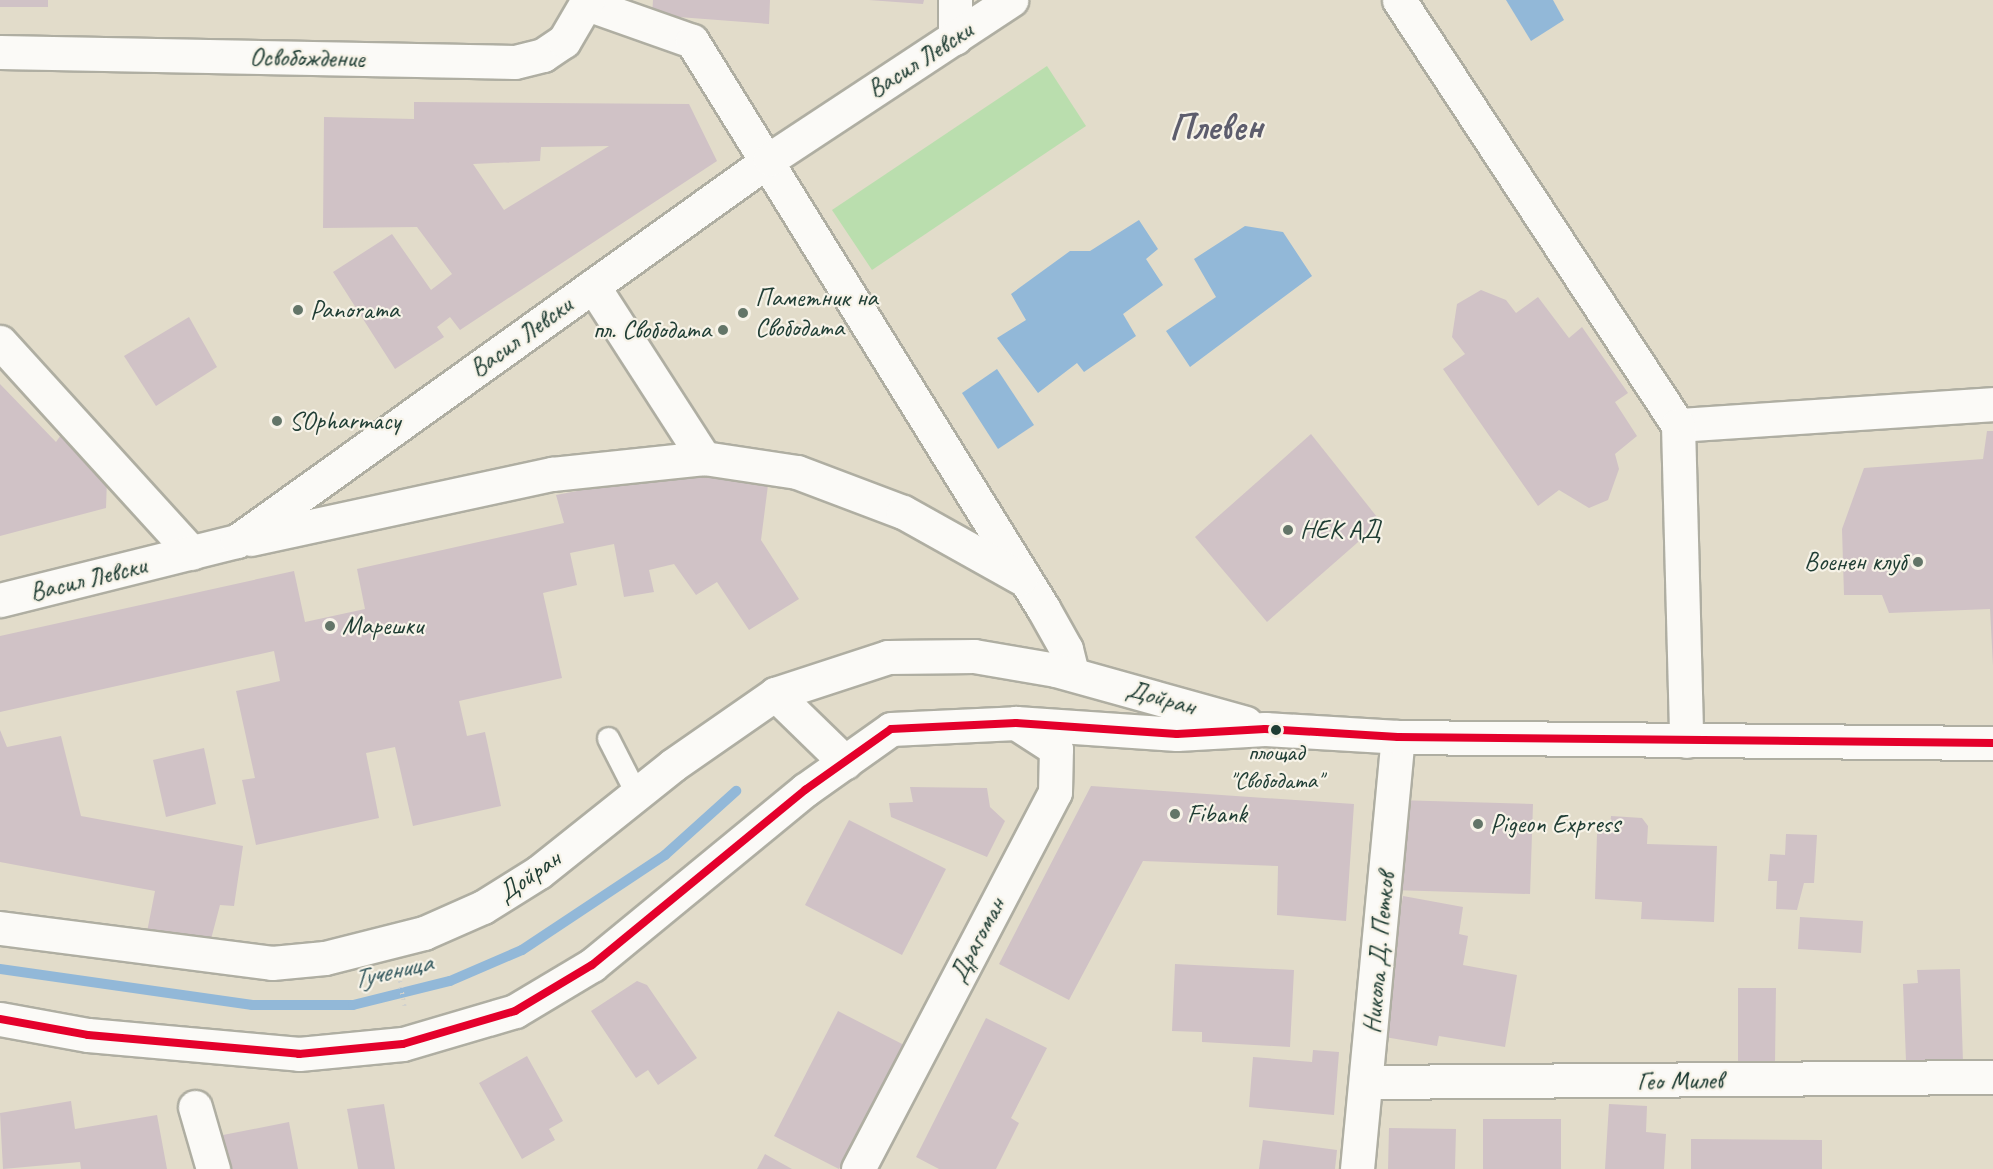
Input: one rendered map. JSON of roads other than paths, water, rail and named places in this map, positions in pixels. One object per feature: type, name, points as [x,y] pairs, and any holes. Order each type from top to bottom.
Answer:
[{"type":"street","points":[[955,0],[955,38]]},
{"type":"street","name":"Васил Левски","points":[[0,600],[237,541],[770,159],[1011,0]]},
{"type":"street","points":[[1400,0],[1678,425],[1686,741]]},
{"type":"street","points":[[588,2],[692,41],[770,159],[1066,649],[1064,671]]},
{"type":"street","name":"Освобождение","points":[[0,52],[515,62],[543,55],[564,41],[588,2]]},
{"type":"street","points":[[593,286],[704,458]]},
{"type":"street","points":[[0,342],[130,480],[192,553]]},
{"type":"street","points":[[1678,425],[1993,404]]},
{"type":"street","points":[[237,541],[552,474],[704,458],[797,472],[903,512],[1022,579]]},
{"type":"street","name":"Дойран","points":[[0,928],[272,963],[325,958],[424,933],[483,907],[539,872],[636,793],[775,694],[888,657],[974,656],[1064,671],[1265,729]]},
{"type":"street","points":[[775,694],[845,762]]},
{"type":"street","name":"Дойран","points":[[0,1019],[88,1035],[298,1054],[380,1048],[515,1011],[592,965],[845,762],[891,729],[1016,723],[1177,734],[1265,729],[1398,736],[1993,743]]},
{"type":"street","name":"Драгоман","points":[[858,1169],[1055,792],[1056,749],[1016,723]]},
{"type":"street","name":"Никола Д. Петков","points":[[1357,1169],[1368,1082],[1398,736]]},
{"type":"street","name":"Гео Милев","points":[[1368,1082],[1993,1077]]},
{"type":"street","points":[[195,1107],[213,1169]]},
{"type":"lane","points":[[608,738],[636,793]]},
{"type":"water","points":[[1506,0],[1553,0],[1564,20],[1531,41]]},
{"type":"water","points":[[1139,220],[1158,249],[1146,259],[1163,285],[1123,314],[1136,336],[1084,372],[1077,363],[1038,393],[997,338],[1026,320],[1011,294],[1070,251],[1090,251]]},
{"type":"water","points":[[1245,226],[1283,232],[1312,276],[1190,367],[1166,331],[1216,297],[1194,259]]},
{"type":"water","points":[[997,369],[1034,425],[998,449],[962,393]]},
{"type":"waterway","name":"Тученица","points":[[0,969],[252,1005],[353,1005],[450,981],[522,950],[665,855],[736,791]]},
{"type":"place","name":"Panorama","points":[[298,310]]},
{"type":"place","name":"Паметник на Свободата","points":[[743,313]]},
{"type":"place","name":"пл. Свободата","points":[[723,330]]},
{"type":"place","name":"SOpharmacy","points":[[277,421]]},
{"type":"place","name":"НЕК АД","points":[[1288,530]]},
{"type":"place","name":"Военен клуб","points":[[1918,562]]},
{"type":"place","name":"Марешки","points":[[330,626]]},
{"type":"place","name":"площад \"Свободата\"","points":[[1276,730]]},
{"type":"place","name":"Fibank","points":[[1175,814]]},
{"type":"place","name":"Pigeon Express","points":[[1478,824]]},
{"type":"district","name":"Плевен","points":[[1216,127]]}]
